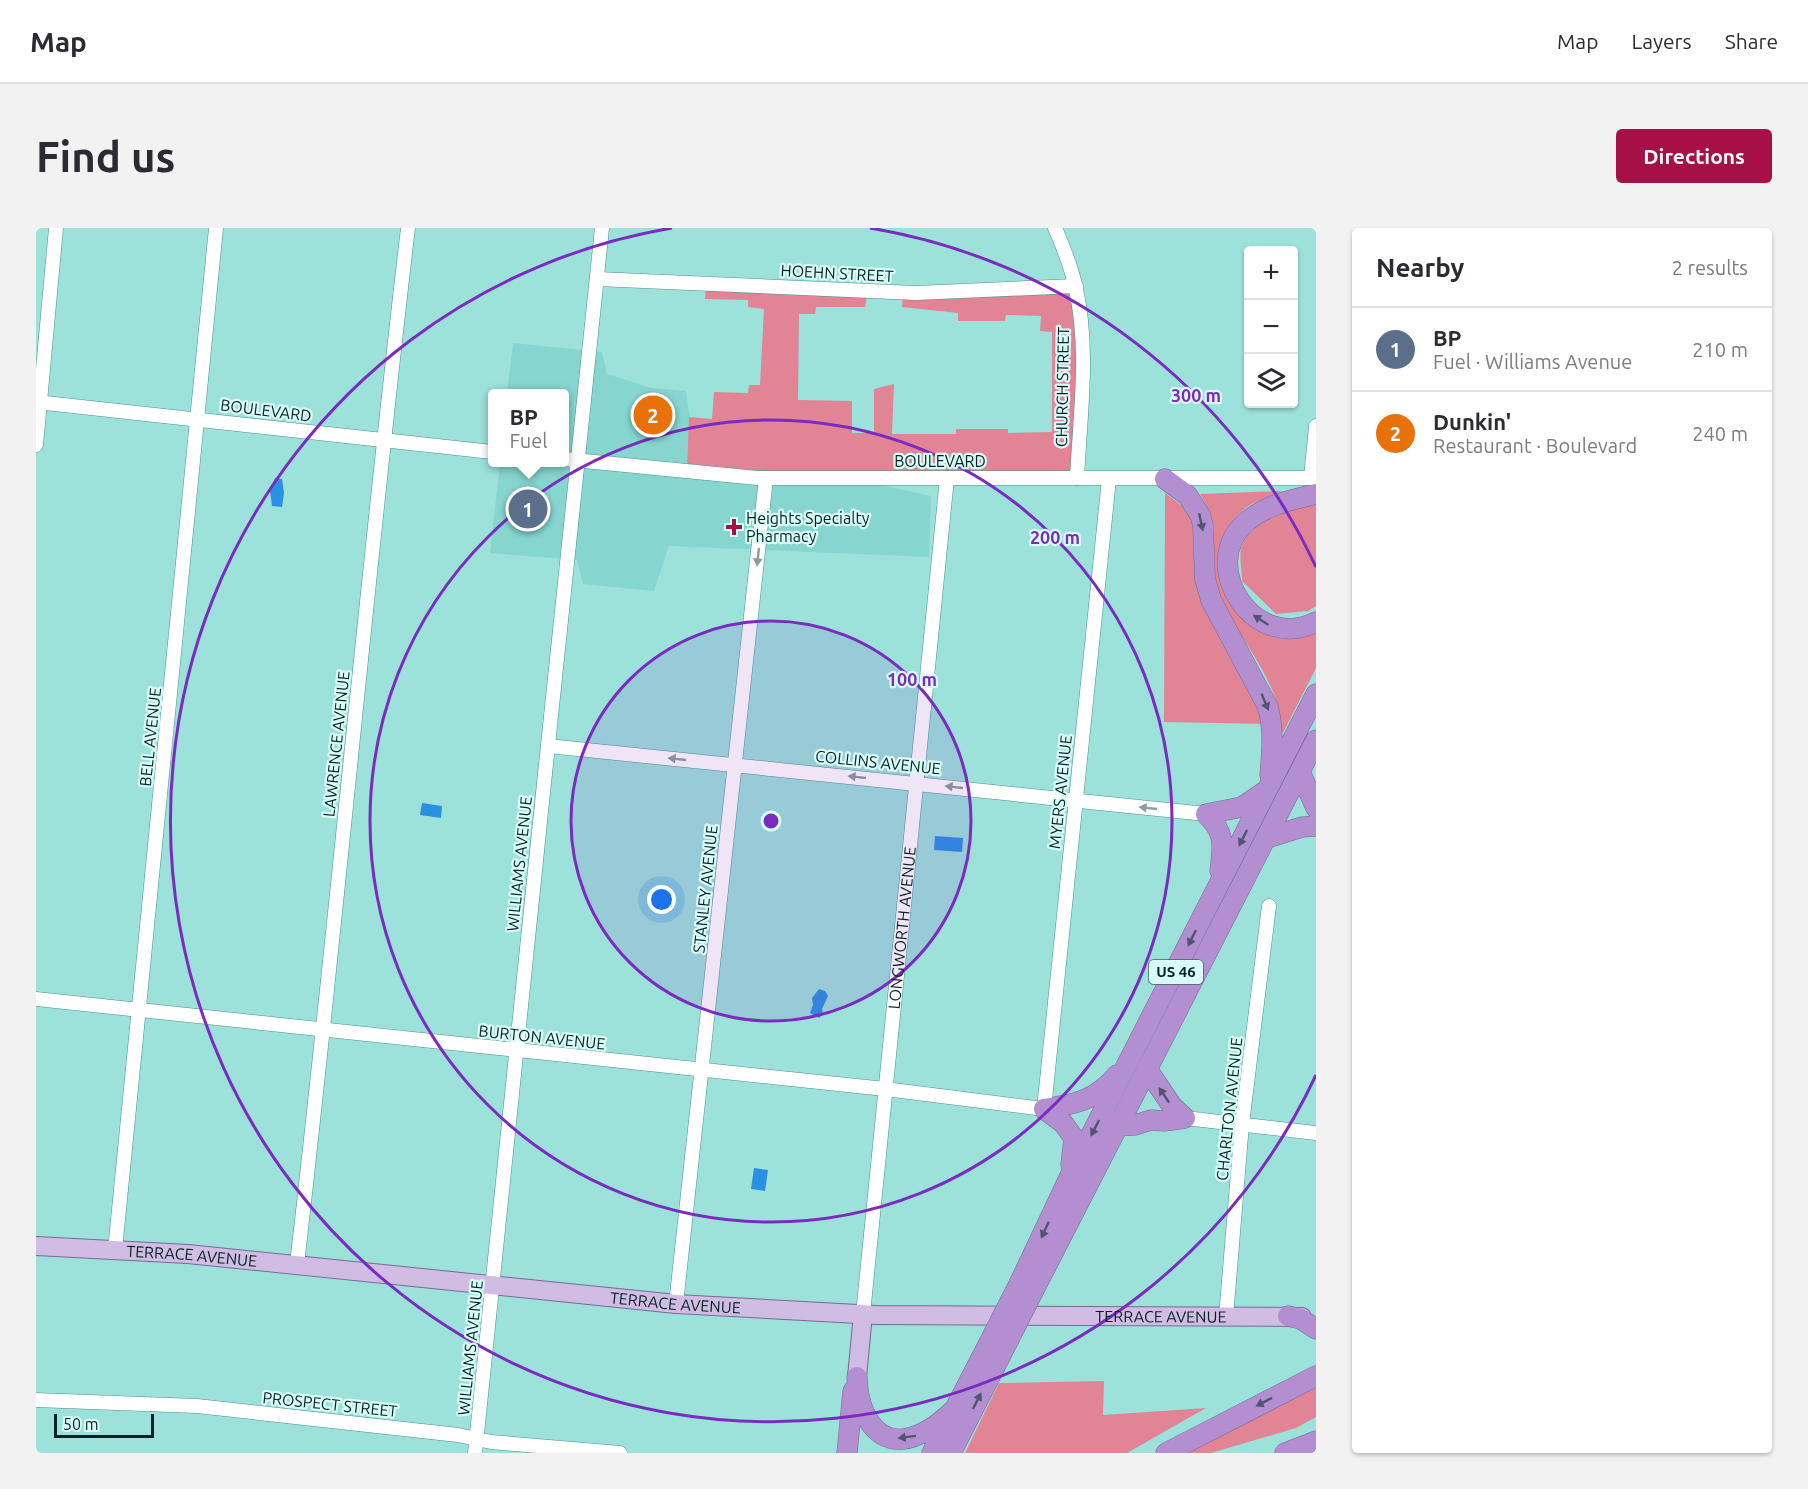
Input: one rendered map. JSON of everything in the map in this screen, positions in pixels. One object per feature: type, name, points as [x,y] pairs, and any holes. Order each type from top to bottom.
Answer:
[{"type":"highway","points":[[1165,479],[1196,505],[1203,525],[1205,579],[1212,600],[1268,707],[1272,724],[1273,742],[1268,788],[1242,807],[1206,814]]},
{"type":"highway","points":[[1314,483],[1254,516],[1243,525],[1230,548],[1228,561],[1232,587],[1239,600],[1251,614],[1262,622],[1273,628],[1287,630],[1316,622]]},
{"type":"highway","name":"US 46","points":[[951,1453],[1000,1339],[1028,1283],[1118,1126],[1139,1063],[1218,885],[1316,694]]},
{"type":"highway","name":"US 46","points":[[1028,1283],[1070,1178],[1139,1063],[1267,838],[1316,740]]},
{"type":"highway","points":[[1300,772],[1316,808]]},
{"type":"highway","points":[[1206,814],[1218,827],[1222,836],[1223,847],[1218,885]]},
{"type":"highway","points":[[1267,838],[1302,827],[1316,826]]},
{"type":"highway","points":[[1044,1109],[1076,1104],[1106,1088],[1139,1063],[1172,1106],[1185,1118]]},
{"type":"highway","points":[[1044,1109],[1063,1123],[1074,1138],[1070,1178]]},
{"type":"highway","points":[[1118,1126],[1135,1125],[1151,1120],[1185,1118]]},
{"type":"highway","points":[[1288,1316],[1301,1319],[1316,1329]]},
{"type":"highway","name":"US 46","points":[[933,1453],[956,1408],[1000,1339]]},
{"type":"highway","points":[[1166,1453],[1308,1380],[1316,1371]]},
{"type":"highway","points":[[857,1377],[858,1395],[863,1413],[879,1432],[893,1438],[902,1439],[919,1435],[956,1408]]},
{"type":"highway","points":[[847,1453],[850,1412],[857,1377]]},
{"type":"highway","points":[[1285,1453],[1316,1441]]},
{"type":"main road","name":"TERRACE AVENUE","points":[[36,1246],[188,1254],[676,1304],[863,1314],[1316,1317]]},
{"type":"main road","name":"LONGWORTH AVENUE","points":[[857,1377],[863,1314]]},
{"type":"street","points":[[36,445],[38,402],[56,228]]},
{"type":"street","name":"BELL AVENUE","points":[[115,1250],[216,228]]},
{"type":"street","name":"LAWRENCE AVENUE","points":[[297,1264],[324,1028],[383,440],[408,228]]},
{"type":"street","name":"WILLIAMS AVENUE","points":[[476,1453],[548,746],[571,459],[597,279],[602,228]]},
{"type":"street","name":"CHURCH STREET","points":[[1055,228],[1076,286],[1083,343],[1077,478]]},
{"type":"street","name":"HOEHN STREET","points":[[597,279],[924,293],[1076,286]]},
{"type":"street","name":"BOULEVARD","points":[[38,402],[488,452]]},
{"type":"street","points":[[1314,483],[1316,426]]},
{"type":"street","name":"BOULEVARD","points":[[571,459],[766,478],[1077,478],[1314,483]]},
{"type":"street","name":"STANLEY AVENUE","points":[[676,1304],[766,478]]},
{"type":"street","name":"LONGWORTH AVENUE","points":[[863,1314],[947,478]]},
{"type":"street","name":"MYERS AVENUE","points":[[1044,1109],[1109,479]]},
{"type":"street","name":"COLLINS AVENUE","points":[[548,746],[1206,814]]},
{"type":"street","name":"CHARLTON AVENUE","points":[[1226,1317],[1242,1125],[1269,906]]},
{"type":"street","name":"BURTON AVENUE","points":[[36,999],[885,1089],[1044,1109]]},
{"type":"street","points":[[1185,1118],[1316,1133]]},
{"type":"street","name":"PROSPECT STREET","points":[[36,1400],[197,1406],[477,1438],[491,1442],[620,1453]]},
{"type":"shaded area","points":[[706,284],[868,291],[865,307],[816,307],[815,314],[799,314],[798,400],[852,401],[852,433],[874,433],[874,389],[894,384],[892,434],[956,434],[956,429],[1008,429],[1008,433],[1052,432],[1052,332],[1040,331],[1041,316],[1006,315],[1005,321],[958,321],[958,313],[902,307],[903,293],[1076,286],[1083,343],[1077,478],[687,471],[689,417],[712,419],[714,392],[748,393],[749,385],[760,385],[764,309],[748,307],[748,300],[705,299]]},
{"type":"shaded area","points":[[513,343],[602,352],[607,374],[652,388],[686,391],[693,443],[931,496],[929,557],[669,546],[654,591],[583,584],[577,560],[490,553],[500,467],[569,467],[569,389],[507,389]]},
{"type":"shaded area","points":[[1282,491],[1247,507],[1235,518],[1222,543],[1220,570],[1223,584],[1237,611],[1316,629],[1316,668],[1283,733],[1279,712],[1265,674],[1232,620],[1214,583],[1212,576],[1213,524],[1200,494]]},
{"type":"shaded area","points":[[1165,493],[1185,508],[1195,524],[1198,564],[1268,724],[1164,722]]},
{"type":"shaded area","points":[[1316,501],[1316,606],[1308,611],[1276,614],[1242,581],[1241,548],[1246,538],[1262,523],[1284,512]]},
{"type":"shaded area","points":[[1104,1381],[1103,1415],[1206,1408],[1127,1453],[965,1453],[999,1383]]},
{"type":"shaded area","points":[[1316,1387],[1316,1417],[1296,1428],[1211,1453],[1185,1453]]},
{"type":"water","points":[[275,478],[282,479],[284,493],[282,507],[272,506],[270,491]]},
{"type":"water","points":[[422,803],[442,806],[441,818],[420,815]]},
{"type":"water","points":[[935,836],[963,838],[962,852],[934,850]]},
{"type":"water","points":[[819,989],[825,991],[828,996],[822,1009],[823,1014],[819,1018],[810,1013],[813,1005],[812,998]]},
{"type":"water","points":[[754,1168],[768,1170],[765,1191],[751,1189]]},
{"type":"place","name":"Dunkin'","points":[[653,415]]},
{"type":"place","name":"BP","points":[[528,509]]},
{"type":"place","name":"Heights Specialty Pharmacy","points":[[734,527]]}]
